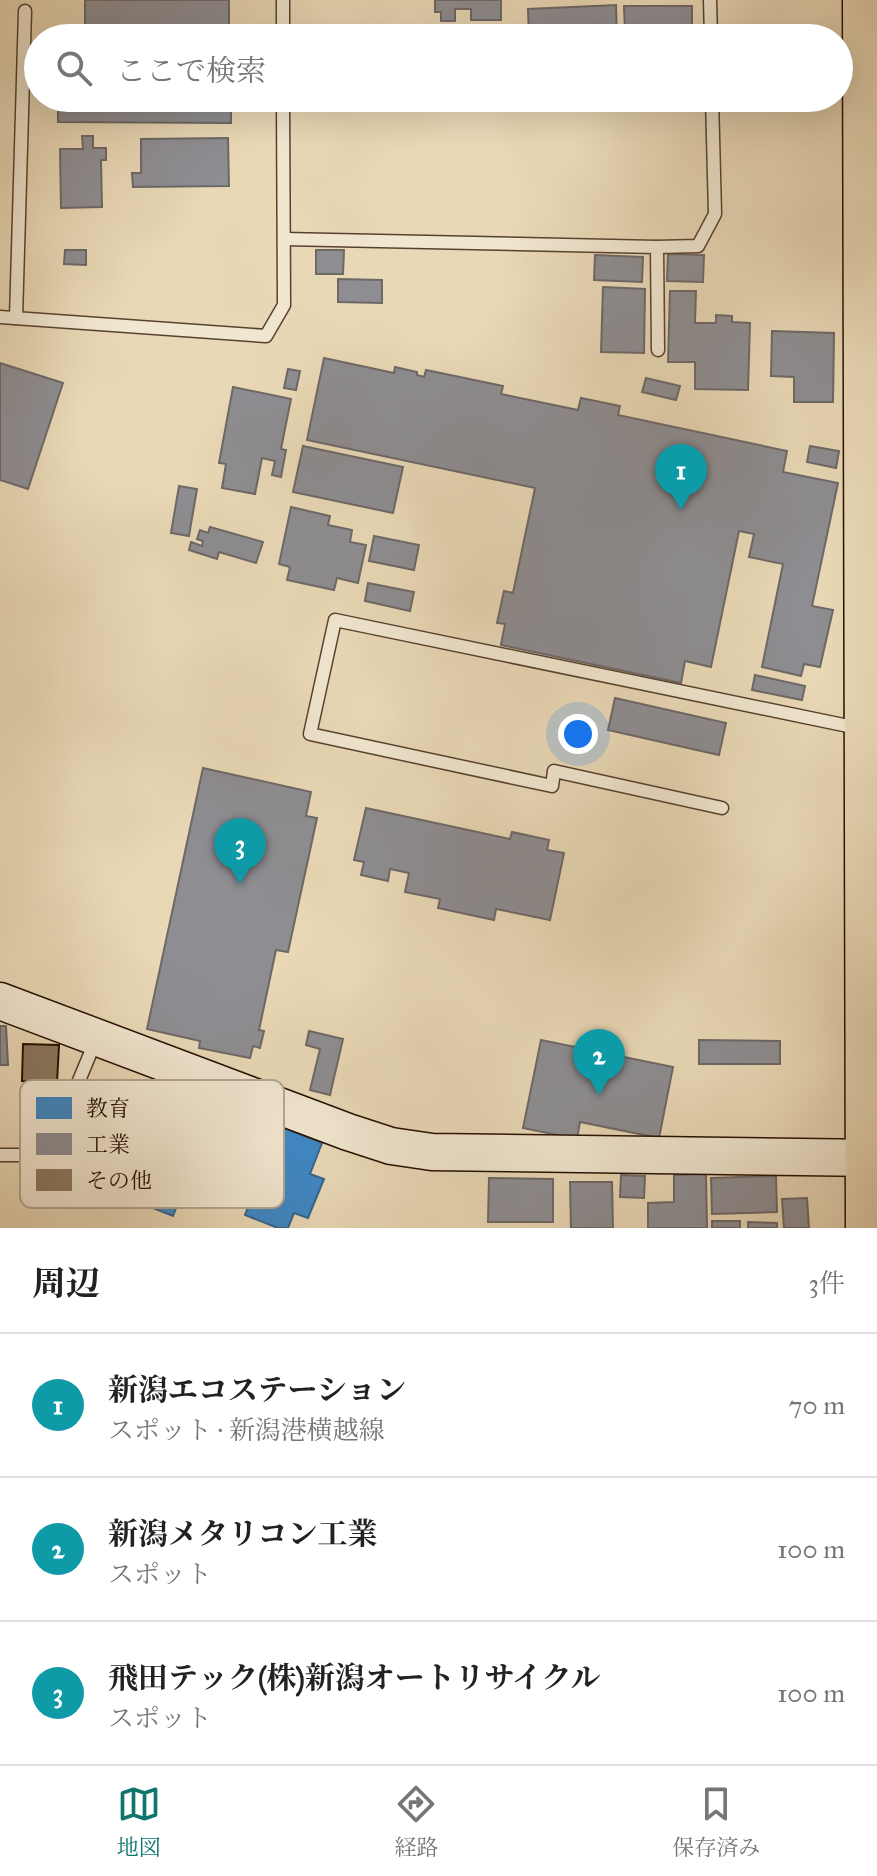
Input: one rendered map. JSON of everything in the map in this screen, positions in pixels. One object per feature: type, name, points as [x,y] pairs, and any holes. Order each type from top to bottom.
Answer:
[{"type":"main road","points":[[863,0],[865,730],[872,1157],[866,1228]]},
{"type":"street","points":[[0,1001],[209,1080]]},
{"type":"street","points":[[284,1108],[391,1146],[432,1152],[872,1157]]},
{"type":"lane","points":[[283,0],[283,24]]},
{"type":"lane","points":[[710,0],[711,24]]},
{"type":"lane","points":[[25,11],[25,24]]},
{"type":"lane","points":[[16,318],[24,45]]},
{"type":"lane","points":[[0,317],[266,336],[284,305],[283,112]]},
{"type":"lane","points":[[284,239],[698,246],[715,214],[712,112]]},
{"type":"lane","points":[[657,247],[658,350]]},
{"type":"lane","points":[[722,808],[554,771],[552,786],[310,734],[335,620],[865,730]]},
{"type":"lane","points":[[79,1080],[97,1038]]},
{"type":"building: 教育","points":[[284,1128],[322,1143],[310,1174],[324,1179],[308,1218],[294,1213],[288,1228],[278,1228],[245,1215],[248,1208],[284,1208]]},
{"type":"building: 教育","points":[[153,1208],[176,1208],[173,1216]]},
{"type":"building: 工業","points":[[85,0],[229,0],[229,24],[85,24]]},
{"type":"building: 工業","points":[[435,0],[501,0],[501,20],[471,20],[471,9],[455,9],[455,21],[441,21],[441,12],[435,12]]},
{"type":"building: 工業","points":[[616,5],[617,24],[529,24],[528,9]]},
{"type":"building: 工業","points":[[624,6],[692,6],[692,24],[625,24]]},
{"type":"building: 工業","points":[[58,112],[231,112],[231,123],[58,122]]},
{"type":"building: 工業","points":[[82,136],[93,136],[93,148],[106,148],[106,160],[101,160],[102,207],[61,208],[60,149],[83,149]]},
{"type":"building: 工業","points":[[228,138],[229,186],[133,187],[132,173],[141,173],[141,139]]},
{"type":"building: 工業","points":[[65,250],[86,250],[86,265],[64,264]]},
{"type":"building: 工業","points":[[316,250],[344,250],[343,274],[316,274]]},
{"type":"building: 工業","points":[[668,254],[704,255],[703,282],[667,281]]},
{"type":"building: 工業","points":[[595,255],[643,257],[642,282],[594,280]]},
{"type":"building: 工業","points":[[338,279],[382,280],[382,303],[338,302]]},
{"type":"building: 工業","points":[[603,287],[645,289],[644,353],[601,352]]},
{"type":"building: 工業","points":[[670,291],[696,291],[695,323],[716,323],[716,315],[732,316],[732,322],[750,323],[748,390],[695,389],[695,362],[668,362]]},
{"type":"building: 工業","points":[[772,331],[834,333],[833,402],[794,402],[794,377],[771,376]]},
{"type":"building: 工業","points":[[324,358],[394,373],[395,367],[417,372],[417,375],[424,377],[426,370],[503,386],[501,394],[578,410],[581,398],[620,406],[618,415],[787,451],[783,472],[838,483],[812,606],[833,610],[820,667],[804,664],[801,676],[762,667],[783,564],[749,557],[754,534],[739,531],[711,667],[685,661],[681,683],[501,645],[505,624],[497,623],[504,591],[513,593],[535,488],[307,440]]},
{"type":"building: 工業","points":[[0,363],[63,383],[28,489],[0,480]]},
{"type":"building: 工業","points":[[288,369],[300,371],[296,390],[284,388]]},
{"type":"building: 工業","points":[[646,378],[680,386],[676,400],[642,392]]},
{"type":"building: 工業","points":[[233,387],[291,399],[281,449],[286,450],[281,477],[272,475],[275,461],[262,458],[255,494],[222,488],[226,464],[219,463]]},
{"type":"building: 工業","points":[[303,446],[403,467],[393,513],[293,492]]},
{"type":"building: 工業","points":[[810,446],[839,451],[836,468],[807,462]]},
{"type":"building: 工業","points":[[179,486],[197,489],[189,536],[171,533]]},
{"type":"building: 工業","points":[[291,507],[330,516],[328,525],[352,530],[350,542],[366,545],[358,583],[337,578],[334,590],[287,580],[290,567],[279,564]]},
{"type":"building: 工業","points":[[210,527],[263,542],[256,563],[219,552],[217,559],[189,550],[191,542],[202,546],[203,541],[197,539],[200,530],[208,533]]},
{"type":"building: 工業","points":[[374,536],[419,545],[414,570],[369,561]]},
{"type":"building: 工業","points":[[368,583],[414,592],[410,611],[365,601]]},
{"type":"building: 工業","points":[[755,675],[805,686],[802,700],[752,690]]},
{"type":"building: 工業","points":[[615,698],[726,723],[719,755],[608,730]]},
{"type":"building: 工業","points":[[203,768],[311,792],[306,816],[317,818],[288,952],[276,950],[259,1030],[264,1031],[260,1048],[253,1046],[250,1058],[199,1048],[200,1041],[147,1029]]},
{"type":"building: 工業","points":[[366,808],[510,839],[512,832],[549,840],[547,850],[564,853],[550,920],[496,909],[494,920],[438,908],[440,899],[405,892],[409,873],[390,869],[388,881],[361,875],[364,862],[354,860]]},
{"type":"building: 工業","points":[[0,1026],[6,1026],[8,1065],[0,1065]]},
{"type":"building: 工業","points":[[309,1031],[343,1039],[330,1095],[310,1090],[320,1049],[306,1045]]},
{"type":"building: 工業","points":[[541,1040],[673,1067],[659,1138],[580,1122],[577,1139],[523,1128]]},
{"type":"building: 工業","points":[[699,1040],[780,1041],[780,1064],[699,1064]]},
{"type":"building: 工業","points":[[706,1174],[707,1228],[648,1228],[648,1203],[674,1202],[674,1175]]},
{"type":"building: 工業","points":[[621,1175],[645,1176],[644,1198],[620,1197]]},
{"type":"building: 工業","points":[[776,1176],[777,1212],[712,1214],[711,1178]]},
{"type":"building: 工業","points":[[489,1178],[553,1179],[553,1222],[488,1222]]},
{"type":"building: 工業","points":[[570,1182],[612,1182],[613,1228],[571,1228]]},
{"type":"building: 工業","points":[[807,1198],[809,1228],[784,1228],[782,1199]]},
{"type":"building: 工業","points":[[712,1221],[740,1221],[740,1228],[712,1228]]},
{"type":"building: 工業","points":[[748,1222],[777,1223],[777,1228],[748,1228]]},
{"type":"building: その他","points":[[23,1044],[59,1045],[57,1080],[22,1080]]},
{"type":"place","name":"新潟エコステーション","points":[[681,510]]},
{"type":"place","name":"飛田テック(株)新潟オートリサイクル","points":[[240,884]]},
{"type":"place","name":"新潟メタリコン工業","points":[[599,1095]]}]
